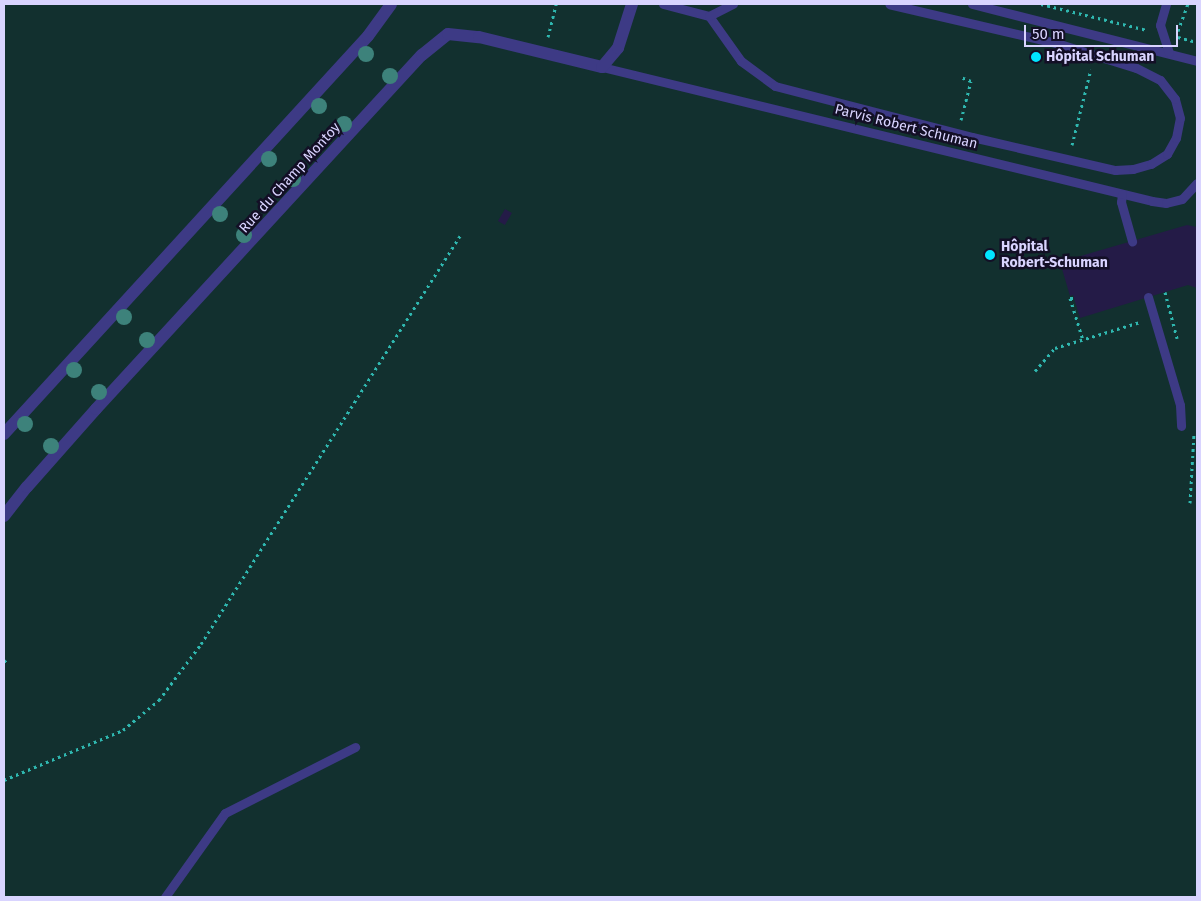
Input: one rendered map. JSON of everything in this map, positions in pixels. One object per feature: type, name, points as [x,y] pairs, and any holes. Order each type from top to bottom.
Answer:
[{"type":"street","points":[[4,434],[368,36],[391,4]]},
{"type":"street","points":[[602,67],[618,48],[632,4]]},
{"type":"street","name":"Rue du Champ Montoy","points":[[4,516],[96,409],[422,55],[448,34],[479,37],[602,67]]},
{"type":"lane","points":[[663,4],[709,16],[732,4]]},
{"type":"lane","name":"Parvis Robert Schuman","points":[[709,16],[741,61],[775,86],[972,137],[1114,170],[1133,169],[1151,164],[1167,154],[1176,138],[1180,118],[1175,98],[1160,80],[1136,68],[1095,54],[890,4]]},
{"type":"lane","points":[[972,4],[1197,61]]},
{"type":"lane","points":[[1166,4],[1160,25],[1169,53]]},
{"type":"lane","name":"Parvis Robert Schuman","points":[[602,67],[1122,194],[1166,202],[1182,199],[1197,183]]},
{"type":"lane","points":[[1122,194],[1121,202],[1132,241]]},
{"type":"lane","points":[[1148,297],[1180,405],[1181,426]]},
{"type":"lane","points":[[165,897],[225,813],[355,747]]},
{"type":"path","points":[[544,53],[556,4]]},
{"type":"path","points":[[1041,4],[1161,33]]},
{"type":"path","points":[[1188,4],[1176,36],[1197,42]]},
{"type":"path","points":[[1098,35],[1102,19]]},
{"type":"path","points":[[1069,160],[1095,54]]},
{"type":"path","points":[[958,133],[971,81],[963,78]]},
{"type":"path","points":[[4,780],[123,730],[159,700],[201,644],[461,235]]},
{"type":"path","points":[[1073,298],[1070,298],[1083,340]]},
{"type":"path","points":[[1035,371],[1055,348],[1154,318]]},
{"type":"green space","points":[[4,4],[1197,4],[1197,897],[4,897]]},
{"type":"building","points":[[505,209],[512,213],[505,225],[498,221]]},
{"type":"building","points":[[1187,225],[1197,227],[1197,288],[1188,285],[1080,318],[1073,295],[1070,296],[1060,262]]},
{"type":"place","name":"Hôpital Schuman","points":[[1036,57]]},
{"type":"place","name":"Hôpital Robert-Schuman","points":[[990,255]]}]
